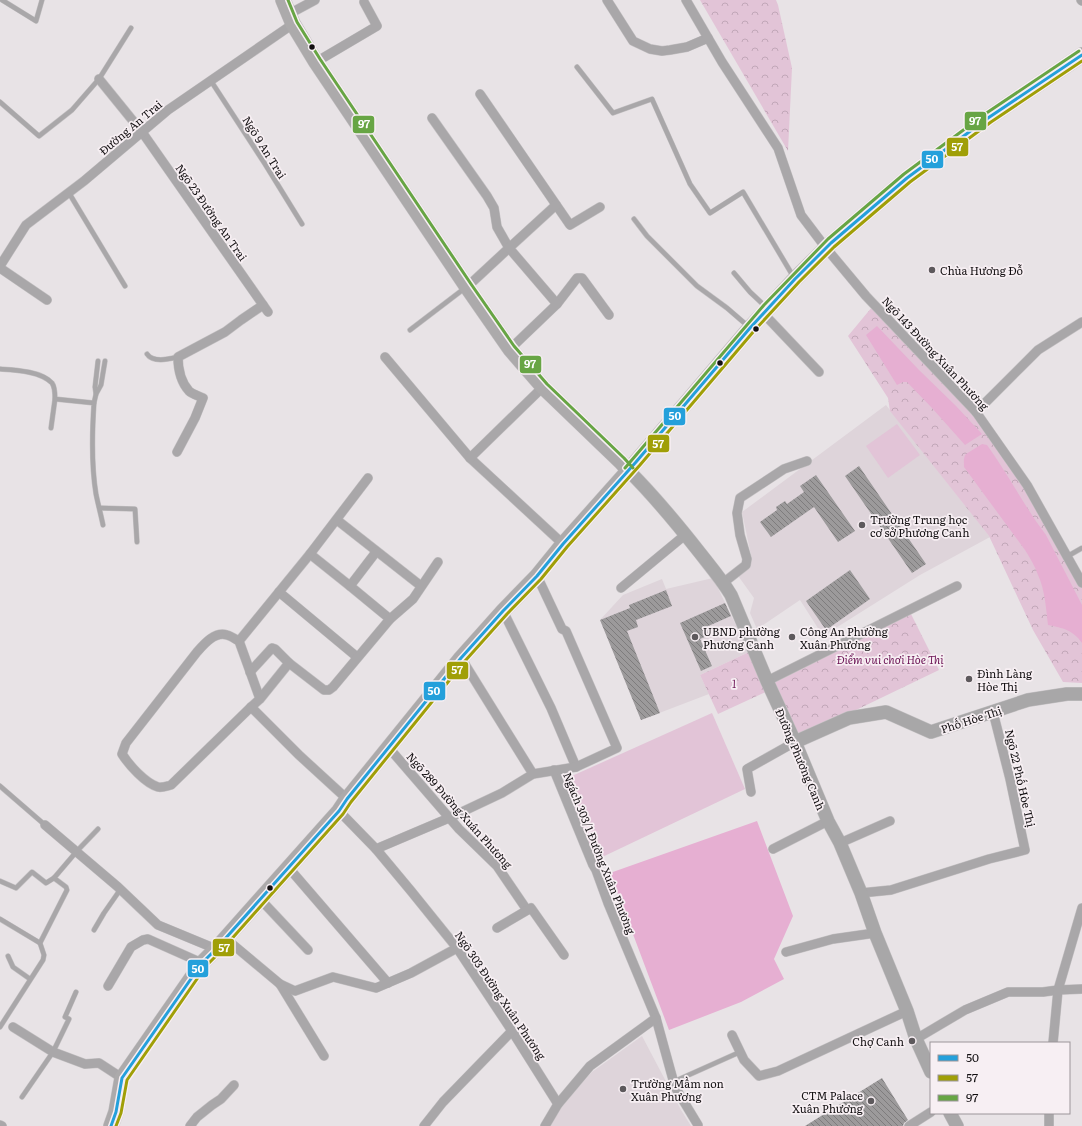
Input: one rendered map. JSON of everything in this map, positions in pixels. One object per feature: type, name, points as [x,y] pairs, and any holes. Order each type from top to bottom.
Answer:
[{"type":"main road","points":[[288,13],[316,62],[510,350],[543,387],[629,471]]},
{"type":"main road","points":[[116,1123],[116,1112],[122,1078],[202,963],[343,805],[461,658],[537,576],[563,544],[629,471],[765,311],[831,243],[907,178],[988,118],[1082,56]]},
{"type":"street","name":"Đường An Trai","points":[[0,267],[26,225],[84,181],[168,110],[211,81],[288,13],[315,0]]},
{"type":"street","points":[[607,0],[633,41],[650,49],[670,50],[687,46],[708,38]]},
{"type":"street","name":"Ngõ 143 Đường Xuân Phương","points":[[686,0],[725,68],[778,148],[801,215],[866,296],[976,412],[1027,485],[1082,583]]},
{"type":"street","points":[[316,62],[377,26],[364,2]]},
{"type":"street","name":"Ngõ 23 Đường An Trai","points":[[99,79],[142,132],[266,309],[241,320],[225,332],[178,357]]},
{"type":"street","points":[[480,94],[570,225],[600,207]]},
{"type":"street","points":[[432,118],[488,196],[494,208],[497,227],[509,248],[557,304]]},
{"type":"street","points":[[467,287],[556,205]]},
{"type":"street","points":[[0,267],[47,300]]},
{"type":"street","points":[[510,350],[557,304],[577,278],[582,278],[609,315]]},
{"type":"street","points":[[765,311],[819,372]]},
{"type":"street","points":[[976,412],[1038,350],[1082,322]]},
{"type":"street","points":[[177,452],[204,398],[189,391],[182,379],[178,365],[178,357]]},
{"type":"street","points":[[385,357],[470,458],[563,544]]},
{"type":"street","points":[[470,458],[543,387]]},
{"type":"street","points":[[723,583],[746,564],[747,559],[740,535],[737,513],[740,498],[784,469],[807,461]]},
{"type":"street","name":"Đường Phương Canh","points":[[629,471],[685,534],[731,595],[767,681],[796,742],[828,821],[840,843],[861,893],[875,933],[907,1011],[916,1039],[930,1070]]},
{"type":"street","points":[[239,641],[337,520],[368,478]]},
{"type":"street","points":[[337,520],[421,586]]},
{"type":"street","points":[[620,588],[685,534]]},
{"type":"street","points":[[350,586],[376,552]]},
{"type":"street","points":[[310,554],[390,620]]},
{"type":"street","points":[[250,672],[272,648],[324,690],[329,690],[390,620],[413,599],[438,562]]},
{"type":"street","points":[[537,576],[562,629],[566,631],[617,748],[576,767],[554,770]]},
{"type":"street","points":[[767,681],[957,586]]},
{"type":"street","points":[[279,592],[357,657]]},
{"type":"street","points":[[503,611],[551,708],[576,767]]},
{"type":"street","points":[[260,699],[239,641],[227,635],[220,634],[209,640],[197,652],[126,743],[122,754],[126,760],[150,782],[160,787],[171,785],[260,699],[289,662]]},
{"type":"street","points":[[461,658],[533,774]]},
{"type":"street","name":"Phố Hòe Thị","points":[[796,742],[849,718],[886,712],[931,732],[1028,700],[1067,694],[1082,694]]},
{"type":"street","name":"Ngõ 303 Đường Xuân Phương","points":[[251,707],[299,755],[343,805],[376,849],[457,948],[558,1104]]},
{"type":"street","name":"Ngõ 22 Phố Hòe Thị","points":[[861,893],[891,890],[988,859],[1025,850],[1010,779],[993,712]]},
{"type":"street","points":[[751,792],[747,769],[796,742]]},
{"type":"street","name":"Ngõ 289 Đường Xuân Phương","points":[[388,748],[459,829],[497,866],[527,910],[531,908],[564,955]]},
{"type":"street","name":"Ngách 303/1 Đường Xuân Phương","points":[[376,849],[449,818],[502,793],[533,774],[554,770],[656,1018],[675,1087],[698,1125]]},
{"type":"street","points":[[773,849],[828,821]]},
{"type":"street","points":[[840,843],[890,821]]},
{"type":"street","points":[[45,824],[158,925],[220,944],[280,984],[295,990],[333,977],[376,988],[411,974],[457,948]]},
{"type":"street","points":[[288,867],[388,983]]},
{"type":"street","points":[[260,899],[308,950]]},
{"type":"street","points":[[1053,1042],[1058,990],[1082,908]]},
{"type":"street","points":[[497,928],[527,910]]},
{"type":"street","points":[[786,952],[833,939],[875,933]]},
{"type":"street","points":[[108,986],[132,947],[143,940],[148,939],[202,963]]},
{"type":"street","points":[[280,984],[324,1056]]},
{"type":"street","points":[[916,1039],[966,1010],[1008,992],[1043,992],[1082,989]]},
{"type":"street","points":[[732,1035],[744,1060],[759,1076],[778,1071],[907,1011]]},
{"type":"street","points":[[545,1126],[558,1104],[590,1066],[656,1018]]},
{"type":"street","points":[[13,1027],[53,1052],[85,1064],[99,1063],[122,1078]]},
{"type":"street","points":[[424,1126],[442,1102],[512,1031]]},
{"type":"street","points":[[190,1126],[197,1117],[222,1099],[234,1085]]},
{"type":"street","points":[[910,1126],[930,1113]]},
{"type":"street","points":[[951,1114],[957,1126]]},
{"type":"street","points":[[1049,1114],[1049,1126]]},
{"type":"lane","points":[[2,0],[36,21],[42,0]]},
{"type":"lane","points":[[0,102],[39,136],[72,110],[99,79],[131,28]]},
{"type":"lane","points":[[577,67],[613,114],[652,100],[690,184],[710,213],[743,192],[795,279]]},
{"type":"lane","name":"Ngõ 9 An Trai","points":[[211,81],[302,224]]},
{"type":"lane","points":[[69,193],[125,286]]},
{"type":"lane","points":[[634,219],[647,236],[697,286],[750,328]]},
{"type":"lane","points":[[734,273],[765,311]]},
{"type":"lane","points":[[410,330],[467,287]]},
{"type":"lane","points":[[147,354],[148,357],[164,360],[178,357]]},
{"type":"lane","points":[[96,394],[94,387],[98,361]]},
{"type":"lane","points":[[104,361],[101,385],[96,394],[94,403],[92,435],[94,476],[104,525]]},
{"type":"lane","points":[[0,369],[17,370],[43,377],[52,384],[55,390],[55,399],[51,428]]},
{"type":"lane","points":[[55,399],[94,403]]},
{"type":"lane","points":[[100,508],[135,510],[137,542]]},
{"type":"lane","points":[[1068,556],[1082,548]]},
{"type":"lane","points":[[0,786],[45,824]]},
{"type":"lane","points":[[0,881],[16,888],[32,872],[46,882],[54,878],[98,829]]},
{"type":"lane","points":[[40,943],[67,890],[66,887],[54,878]]},
{"type":"lane","points":[[94,930],[120,890]]},
{"type":"lane","points":[[0,919],[40,943],[44,955],[43,960],[0,1026]]},
{"type":"lane","points":[[8,956],[13,967],[30,979]]},
{"type":"lane","points":[[22,1098],[53,1052],[69,1019],[65,1017],[76,992]]},
{"type":"lane","points":[[673,1082],[740,1052]]},
{"type":"shaded area","points":[[877,326],[982,434],[965,445],[907,382],[897,385],[866,335]]},
{"type":"shaded area","name":"Trường Trung học cơ sở Phương Canh","points":[[886,405],[990,537],[920,575],[823,636],[800,600],[757,629],[750,613],[754,598],[736,573],[752,560],[742,512]]},
{"type":"shaded area","points":[[982,444],[987,445],[1030,513],[1046,535],[1082,605],[1082,643],[1071,632],[1048,625],[1042,587],[1032,562],[1025,550],[964,467],[964,459],[966,454]]},
{"type":"shaded area","points":[[713,578],[749,652],[700,675],[709,694],[641,720],[600,620],[623,595],[662,579],[666,589]]},
{"type":"shaded area","points":[[757,821],[793,916],[774,959],[784,979],[741,1002],[669,1030],[610,873]]},
{"type":"shaded area","name":"Trường Mầm non Xuân Phương","points":[[642,1036],[691,1126],[550,1126],[561,1106],[592,1072]]},
{"type":"green space","points":[[700,0],[776,0],[792,68],[788,151]]},
{"type":"green space","points":[[872,307],[973,413],[1026,485],[1082,587],[1082,683],[1063,682],[1033,630],[989,536],[890,411],[888,398],[848,336]]},
{"type":"green space","points":[[897,424],[920,455],[888,478],[866,446]]},
{"type":"green space","name":"Điểm vui chơi Hòe Thị","points":[[911,614],[939,670],[798,738],[770,682]]},
{"type":"green space","name":"1","points":[[749,652],[768,691],[718,714],[700,675]]},
{"type":"green space","points":[[712,713],[745,789],[596,860],[563,780]]},
{"type":"building","points":[[859,466],[926,564],[912,573],[845,476]]},
{"type":"building","points":[[816,475],[855,531],[838,542],[814,507],[771,537],[760,522],[777,510],[776,507],[785,501],[787,504],[804,492],[800,486]]},
{"type":"building","points":[[850,570],[870,599],[826,630],[806,601]]},
{"type":"building","points":[[666,590],[672,606],[636,620],[638,627],[627,631],[660,713],[641,720],[600,620],[630,608],[629,605]]},
{"type":"building","name":"UBND phường Phương Canh","points":[[725,603],[731,616],[706,627],[709,635],[700,639],[712,666],[701,671],[680,623]]},
{"type":"building","name":"CTM Palace Xuân Phương","points":[[882,1078],[908,1120],[903,1126],[805,1126]]},
{"type":"transit line","name":"97","points":[[288,0],[297,22],[320,59],[514,346],[547,384],[633,468]]},
{"type":"transit line","name":"97","points":[[625,468],[764,305],[828,239],[904,174],[985,114],[1079,51]]},
{"type":"transit line","name":"50","points":[[111,1126],[116,1112],[122,1078],[202,963],[339,811],[347,799],[461,658],[537,576],[750,328],[795,279],[831,243],[907,178],[988,118],[1082,55]]},
{"type":"transit line","name":"57","points":[[116,1126],[121,1113],[127,1080],[206,966],[343,814],[351,802],[465,661],[541,579],[754,331],[799,282],[834,247],[910,182],[991,122],[1082,61]]},
{"type":"place","name":"Chùa Hương Đỗ","points":[[932,270]]},
{"type":"place","name":"Trường Trung học cơ sở Phương Canh","points":[[862,525]]},
{"type":"place","name":"UBND phường Phương Canh","points":[[695,637]]},
{"type":"place","name":"Công An Phường Xuân Phương","points":[[792,637]]},
{"type":"place","name":"Đình Làng Hòe Thị","points":[[969,679]]},
{"type":"place","name":"Chợ Canh","points":[[912,1041]]},
{"type":"place","name":"Trường Mầm non Xuân Phương","points":[[623,1089]]},
{"type":"place","name":"CTM Palace Xuân Phương","points":[[871,1101]]}]
